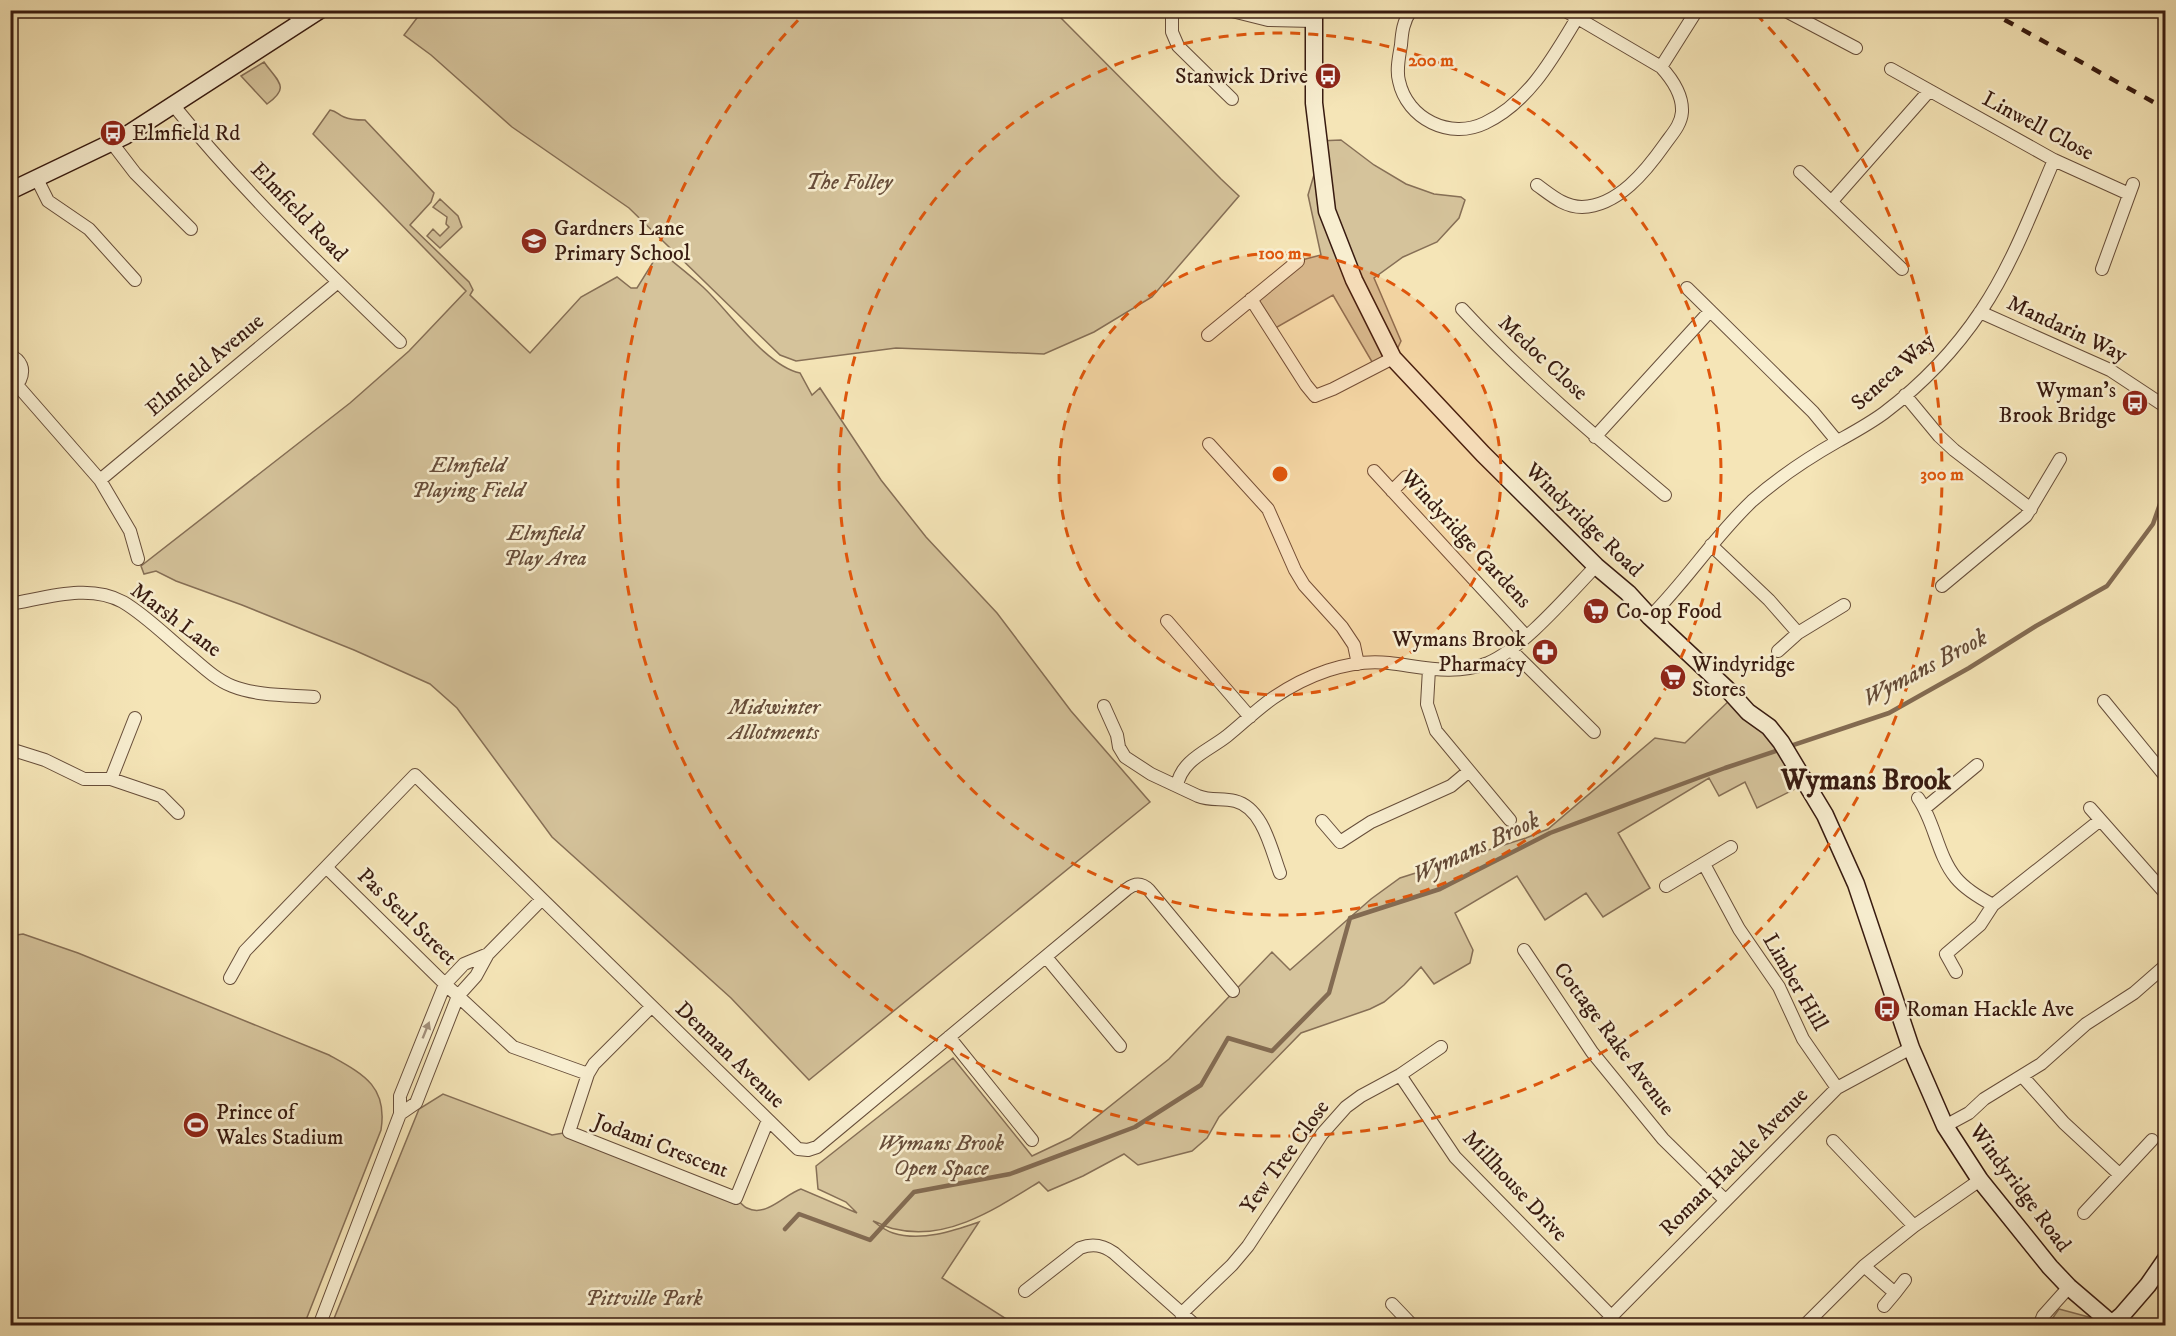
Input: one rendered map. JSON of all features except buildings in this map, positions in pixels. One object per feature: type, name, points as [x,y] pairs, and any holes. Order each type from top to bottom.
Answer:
[{"type":"street","points":[[10,191],[112,143],[174,106],[296,16],[320,10]]},
{"type":"street","points":[[1172,10],[1172,32],[1178,46],[1232,99]]},
{"type":"street","points":[[1228,10],[1268,20],[1314,16]]},
{"type":"street","points":[[1411,10],[1403,24],[1397,73],[1402,92],[1412,108],[1426,120],[1444,128],[1454,129],[1484,124],[1520,98],[1557,51],[1576,18]]},
{"type":"street","points":[[1537,185],[1552,190],[1569,205],[1591,206],[1622,191],[1648,168],[1678,126],[1682,112],[1680,96],[1671,78],[1661,67],[1564,10]]},
{"type":"street","points":[[1661,67],[1697,10]]},
{"type":"street","points":[[1784,10],[1856,48]]},
{"type":"street","name":"Windyridge Road","points":[[1314,16],[1314,103],[1327,211],[1354,280],[1393,358],[1452,423],[1596,566],[1628,593],[1650,617],[1729,691],[1748,712],[1768,727],[1781,742],[1825,815],[1856,884],[1911,1048],[1945,1126],[1980,1180],[2050,1267],[2110,1324]]},
{"type":"street","name":"Linwell Close","points":[[1891,69],[2054,160],[2131,189],[2102,268]]},
{"type":"street","points":[[1833,201],[1929,91]]},
{"type":"street","name":"Elmfield Road","points":[[174,106],[239,182],[400,342]]},
{"type":"street","points":[[112,143],[135,173],[191,229]]},
{"type":"street","name":"Seneca Way","points":[[1650,617],[1672,595],[1711,545],[1753,501],[1791,471],[1837,441],[1862,429],[1905,395],[1947,354],[1995,289],[2024,231],[2054,160]]},
{"type":"street","points":[[1800,172],[1902,269]]},
{"type":"street","points":[[37,178],[48,201],[89,229],[135,280]]},
{"type":"street","points":[[1208,335],[1298,261]]},
{"type":"street","name":"Elmfield Avenue","points":[[100,480],[338,282]]},
{"type":"street","points":[[1687,288],[1813,412],[1837,441]]},
{"type":"street","points":[[1251,299],[1315,396],[1393,358]]},
{"type":"street","name":"Medoc Close","points":[[1462,309],[1497,346],[1595,437],[1665,495]]},
{"type":"street","points":[[1595,437],[1710,311]]},
{"type":"street","name":"Mandarin Way","points":[[1980,312],[2110,370],[2166,406]]},
{"type":"street","points":[[10,355],[19,360],[22,366],[22,375],[14,386],[100,480],[130,531],[138,559]]},
{"type":"street","points":[[1905,395],[1939,436],[1954,450],[2031,509]]},
{"type":"street","points":[[1209,444],[1268,509],[1300,578],[1342,627],[1354,645],[1358,664]]},
{"type":"street","points":[[1942,586],[2026,516],[2060,459]]},
{"type":"street","name":"Windyridge Gardens","points":[[1374,471],[1526,636]]},
{"type":"street","points":[[1392,491],[1406,477]]},
{"type":"street","points":[[1711,545],[1769,600],[1798,633]]},
{"type":"street","name":"Windyridge Gardens","points":[[1177,786],[1186,765],[1225,737],[1271,699],[1299,683],[1344,666],[1358,664],[1388,663],[1449,671],[1491,662],[1511,650],[1596,566]]},
{"type":"street","name":"Marsh Lane","points":[[10,604],[73,593],[105,595],[122,601],[136,611],[216,677],[232,686],[251,691],[314,697]]},
{"type":"street","points":[[1778,651],[1798,633],[1844,605]]},
{"type":"street","points":[[1167,621],[1250,717]]},
{"type":"street","points":[[1511,650],[1594,732]]},
{"type":"street","points":[[1429,669],[1427,704],[1433,725],[1510,820]]},
{"type":"street","points":[[2104,701],[2166,777]]},
{"type":"street","points":[[1104,706],[1125,757],[1151,774],[1207,800],[1237,801],[1249,808],[1258,819],[1280,873]]},
{"type":"street","points":[[111,779],[135,718]]},
{"type":"street","points":[[10,749],[45,759],[84,779],[111,779],[161,796],[178,813]]},
{"type":"street","points":[[1977,765],[1922,803],[1951,871],[1965,888],[1993,906]]},
{"type":"street","points":[[1322,821],[1340,842],[1371,822],[1451,786],[1469,771]]},
{"type":"street","name":"Denman Avenue","points":[[231,978],[245,951],[415,775],[792,1146],[804,1150],[813,1149],[1127,889],[1140,884],[1149,890],[1233,991]]},
{"type":"street","points":[[2090,808],[2099,821],[2166,894]]},
{"type":"street","points":[[1956,972],[1946,954],[1980,925],[1993,906],[2099,821]]},
{"type":"street","points":[[1666,886],[1731,847]]},
{"type":"street","name":"Limber Hill","points":[[1704,864],[1738,929],[1779,987],[1803,1039],[1837,1088]]},
{"type":"street","name":"Pas Seul Street","points":[[327,868],[513,1047],[588,1074]]},
{"type":"street","points":[[400,1114],[416,1103],[458,996],[476,976],[488,954],[541,900]]},
{"type":"street","name":"Cottage Rake Avenue","points":[[1524,950],[1592,1052],[1663,1139],[1725,1200]]},
{"type":"street","points":[[319,1326],[400,1114],[400,1096],[445,984],[464,964],[488,954]]},
{"type":"street","points":[[1046,957],[1120,1046]]},
{"type":"street","points":[[1945,1126],[1969,1113],[1984,1099],[2023,1077],[2059,1050],[2086,1024],[2134,993],[2166,965]]},
{"type":"street","name":"Jodami Crescent","points":[[651,1007],[594,1064],[588,1074],[569,1132],[736,1198],[768,1120]]},
{"type":"street","points":[[949,1037],[1032,1140]]},
{"type":"street","name":"Yew Tree Close","points":[[1181,1314],[1232,1265],[1248,1246],[1333,1120],[1361,1096],[1441,1047]]},
{"type":"street","name":"Roman Hackle Avenue","points":[[1602,1326],[1837,1088],[1911,1048]]},
{"type":"street","name":"Millhouse Drive","points":[[1400,1074],[1455,1157],[1611,1316]]},
{"type":"street","points":[[2023,1077],[2064,1123],[2119,1174]]},
{"type":"street","points":[[2084,1213],[2152,1140]]},
{"type":"street","points":[[1833,1141],[1914,1226]]},
{"type":"street","points":[[1804,1326],[1864,1266],[1914,1226],[1980,1180]]},
{"type":"street","points":[[1025,1291],[1080,1248],[1099,1245],[1114,1253],[1196,1326]]},
{"type":"street","points":[[2110,1324],[2122,1315],[2148,1285],[2166,1259]]},
{"type":"street","points":[[1864,1266],[1895,1293]]},
{"type":"street","points":[[1884,1306],[1905,1280]]},
{"type":"street","points":[[2039,1326],[2043,1316],[2069,1287]]},
{"type":"street","points":[[1392,1304],[1413,1326]]},
{"type":"green space","name":"The Folley","points":[[423,10],[1054,11],[1239,196],[1152,297],[1094,332],[1044,354],[896,348],[796,361],[780,355],[629,208],[512,127],[431,55],[404,35]]},
{"type":"green space","points":[[264,62],[280,84],[279,93],[267,104],[241,76]]},
{"type":"green space","name":"Midwinter Allotments","points":[[330,110],[349,119],[365,120],[434,193],[431,202],[410,225],[469,282],[473,290],[470,295],[530,353],[581,297],[617,277],[631,288],[637,288],[660,251],[703,287],[761,349],[787,368],[800,373],[812,395],[820,388],[881,480],[926,537],[997,613],[1071,711],[1150,802],[809,1080],[731,998],[552,837],[457,708],[430,684],[354,650],[176,581],[156,571],[144,574],[141,566],[350,403],[409,351],[466,291],[313,134]]},
{"type":"green space","points":[[1341,140],[1374,165],[1406,184],[1434,194],[1461,197],[1465,200],[1459,218],[1437,242],[1403,257],[1374,278],[1401,341],[1393,358],[1375,367],[1333,295],[1272,330],[1251,299],[1298,261],[1321,255],[1308,195],[1319,158],[1318,141]]},
{"type":"green space","points":[[440,199],[458,216],[462,227],[440,248],[427,236],[433,229],[440,236],[449,227],[446,224],[447,217],[433,207]]},
{"type":"green space","points":[[1733,697],[1807,783],[1757,808],[1745,782],[1719,796],[1709,778],[1618,833],[1650,888],[1603,917],[1586,893],[1545,920],[1517,876],[1455,913],[1473,950],[1470,963],[1434,984],[1421,967],[1384,1002],[1301,1033],[1219,1117],[1207,1138],[1192,1151],[1138,1165],[1124,1154],[1083,1176],[1048,1191],[1039,1182],[989,1212],[952,1227],[934,1231],[914,1232],[892,1228],[873,1221],[893,1233],[915,1236],[948,1232],[979,1222],[942,1278],[1016,1325],[331,1326],[419,1109],[443,1094],[552,1135],[569,1132],[736,1198],[746,1207],[754,1210],[768,1208],[801,1189],[857,1213],[846,1202],[818,1189],[816,1166],[953,1058],[1032,1156],[1070,1138],[1169,1059],[1272,952],[1290,970],[1371,899],[1400,878],[1548,829],[1655,738],[1685,743]]},
{"type":"green space","name":"Prince of Wales Stadium","points":[[23,934],[78,953],[329,1055],[362,1075],[377,1092],[381,1102],[381,1130],[304,1325],[22,1326],[11,1317],[10,936]]},
{"type":"green space","points":[[2059,1309],[2111,1323],[2109,1326],[2047,1326]]},
{"type":"waterway","name":"Wymans Brook","points":[[785,1229],[799,1214],[870,1240],[914,1192],[1010,1174],[1135,1127],[1201,1085],[1228,1038],[1272,1051],[1329,993],[1350,918],[1440,889],[1550,833],[1725,768],[1889,713],[2107,586],[2153,524],[2166,487]]},
{"type":"railway","points":[[1987,10],[2166,109]]},
{"type":"place","name":"Stanwick Drive","points":[[1328,76]]},
{"type":"place","name":"Elmfield Rd","points":[[113,133]]},
{"type":"place","name":"Gardners Lane Primary School","points":[[534,241]]},
{"type":"place","name":"Wyman's Brook Bridge","points":[[2135,403]]},
{"type":"place","name":"Co-op Food","points":[[1596,611]]},
{"type":"place","name":"Wymans Brook Pharmacy","points":[[1545,652]]},
{"type":"place","name":"Windyridge Stores","points":[[1673,677]]},
{"type":"place","name":"Roman Hackle Ave","points":[[1887,1009]]},
{"type":"place","name":"Prince of Wales Stadium","points":[[196,1125]]},
{"type":"district","name":"Wymans Brook","points":[[1866,780]]},
{"type":"park label","name":"Elmfield Playing Field","points":[[468,478]]},
{"type":"park label","name":"Elmfield Play Area","points":[[545,546]]},
{"type":"park label","name":"Wymans Brook Open Space","points":[[941,1156]]},
{"type":"park label","name":"Pittville Park","points":[[644,1298]]}]
